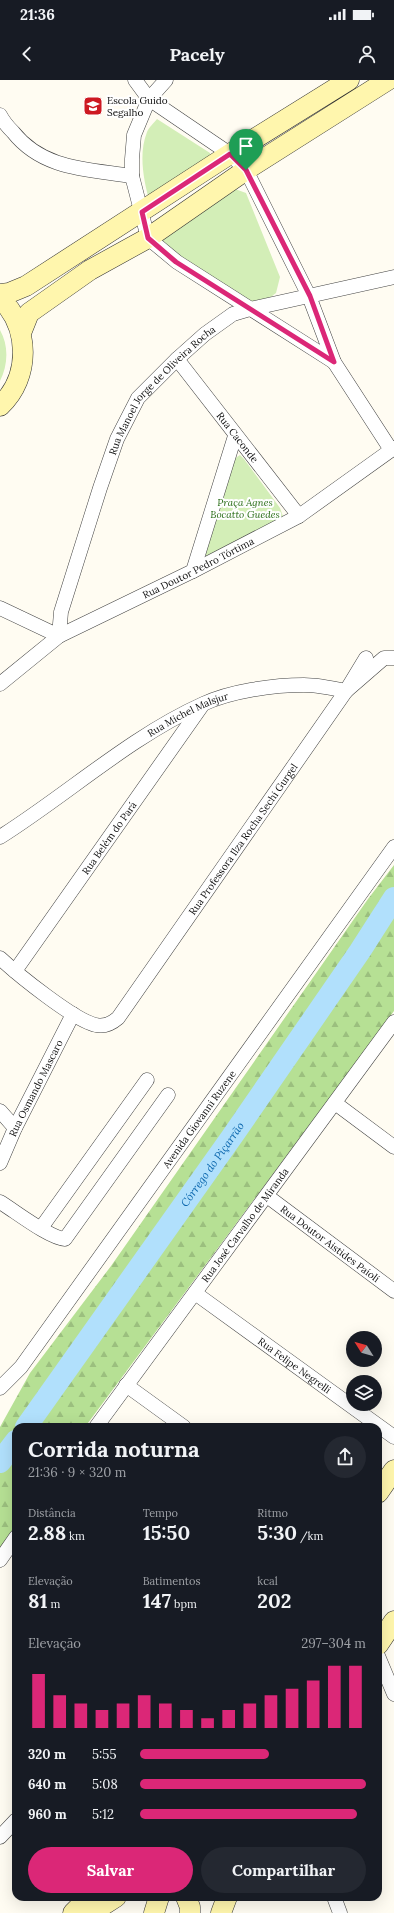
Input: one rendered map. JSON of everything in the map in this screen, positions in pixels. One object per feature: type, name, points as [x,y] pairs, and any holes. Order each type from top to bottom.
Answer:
[{"type":"main road","points":[[0,294],[9,293],[26,286],[230,154],[350,80]]},
{"type":"main road","points":[[21,333],[29,313],[90,270],[148,238],[246,170],[388,80]]},
{"type":"main road","points":[[0,298],[7,305],[16,319],[21,333],[24,349],[23,364],[19,379],[11,393],[0,406]]},
{"type":"main road","points":[[382,1487],[394,1470]]},
{"type":"main road","points":[[382,1639],[394,1621]]},
{"type":"main road","points":[[73,1913],[86,1901]]},
{"type":"main road","points":[[91,1913],[110,1901]]},
{"type":"main road","points":[[154,1913],[158,1901]]},
{"type":"main road","points":[[188,1901],[190,1913]]},
{"type":"main road","points":[[221,1913],[226,1901]]},
{"type":"street","points":[[135,80],[149,99],[230,154],[246,170],[310,296],[334,362],[392,449]]},
{"type":"street","points":[[166,80],[149,99],[134,135],[132,176],[148,238],[176,262],[334,362]]},
{"type":"street","points":[[0,115],[20,142],[38,156],[58,164],[132,176]]},
{"type":"street","name":"Rua Manoel Jorge de Oliveira Rocha","points":[[59,636],[61,612],[100,488],[117,440],[138,398],[177,359],[205,334],[232,314],[394,277]]},
{"type":"street","name":"Rua Caconde","points":[[177,359],[235,436],[299,516]]},
{"type":"street","points":[[192,571],[235,436]]},
{"type":"street","name":"Rua Doutor Pedro Tórtima","points":[[0,684],[59,636],[192,571],[299,516],[392,449]]},
{"type":"street","points":[[0,608],[59,636]]},
{"type":"street","name":"Rua Professora Ilza Rocha Sechi Gurgel","points":[[73,1014],[97,1026],[112,1024],[118,1018],[346,691],[366,658]]},
{"type":"street","points":[[346,691],[384,658],[394,658]]},
{"type":"street","name":"Rua Michel Malsjur","points":[[0,837],[146,736],[203,703],[229,695],[268,688],[305,685],[346,691]]},
{"type":"street","name":"Rua Belém do Pará","points":[[15,971],[203,703]]},
{"type":"street","name":"Avenida Giovanni Ruzene","points":[[0,1388],[25,1360],[394,847]]},
{"type":"street","points":[[0,958],[73,1014]]},
{"type":"street","name":"Rua Osmando Mascaro","points":[[1,1160],[15,1128],[73,1014]]},
{"type":"street","name":"Rua José Carvalho de Miranda","points":[[99,1423],[394,1022]]},
{"type":"street","points":[[41,1228],[147,1080]]},
{"type":"street","points":[[0,1202],[41,1228],[65,1239],[168,1095]]},
{"type":"street","points":[[335,1103],[394,1147]]},
{"type":"street","points":[[0,1111],[15,1128]]},
{"type":"street","name":"Rua Doutor Aistides Paioli","points":[[267,1196],[394,1290]]},
{"type":"street","name":"Rua Felipe Negrelli","points":[[195,1293],[375,1423]]},
{"type":"street","points":[[126,1385],[178,1423]]},
{"type":"street","name":"Rua Felipe Negrelli","points":[[382,1428],[394,1437]]},
{"type":"street","points":[[0,1560],[12,1543]]},
{"type":"street","points":[[382,1666],[394,1694]]},
{"type":"street","points":[[0,1837],[12,1824]]},
{"type":"street","points":[[336,1901],[340,1913]]},
{"type":"green space","points":[[157,119],[210,153],[211,162],[150,204],[142,159],[144,141],[147,132]]},
{"type":"green space","points":[[235,189],[246,193],[280,277],[276,293],[267,300],[257,303],[245,300],[163,245],[163,239]]},
{"type":"green space","points":[[0,330],[5,342],[6,362],[0,381]]},
{"type":"green space","name":"Praça Agnes Bocatto Guedes","points":[[240,455],[280,508],[284,519],[212,556],[206,556],[203,552],[231,461]]},
{"type":"green space","points":[[394,865],[394,1011],[88,1423],[12,1423],[12,1531],[0,1549],[0,1427],[30,1373],[111,1266],[368,899]]},
{"type":"waterway","name":"Córrego do Piçarrão","points":[[29,1423],[231,1138],[360,951],[394,898]]},
{"type":"waterway","name":"Córrego do Piçarrão","points":[[0,1462],[12,1446]]},
{"type":"place","name":"Escola Guido Segalho","points":[[93,106]]},
{"type":"route","points":[[230,154],[246,170],[310,296],[334,362],[176,262],[148,238],[142,212],[230,154]]}]
